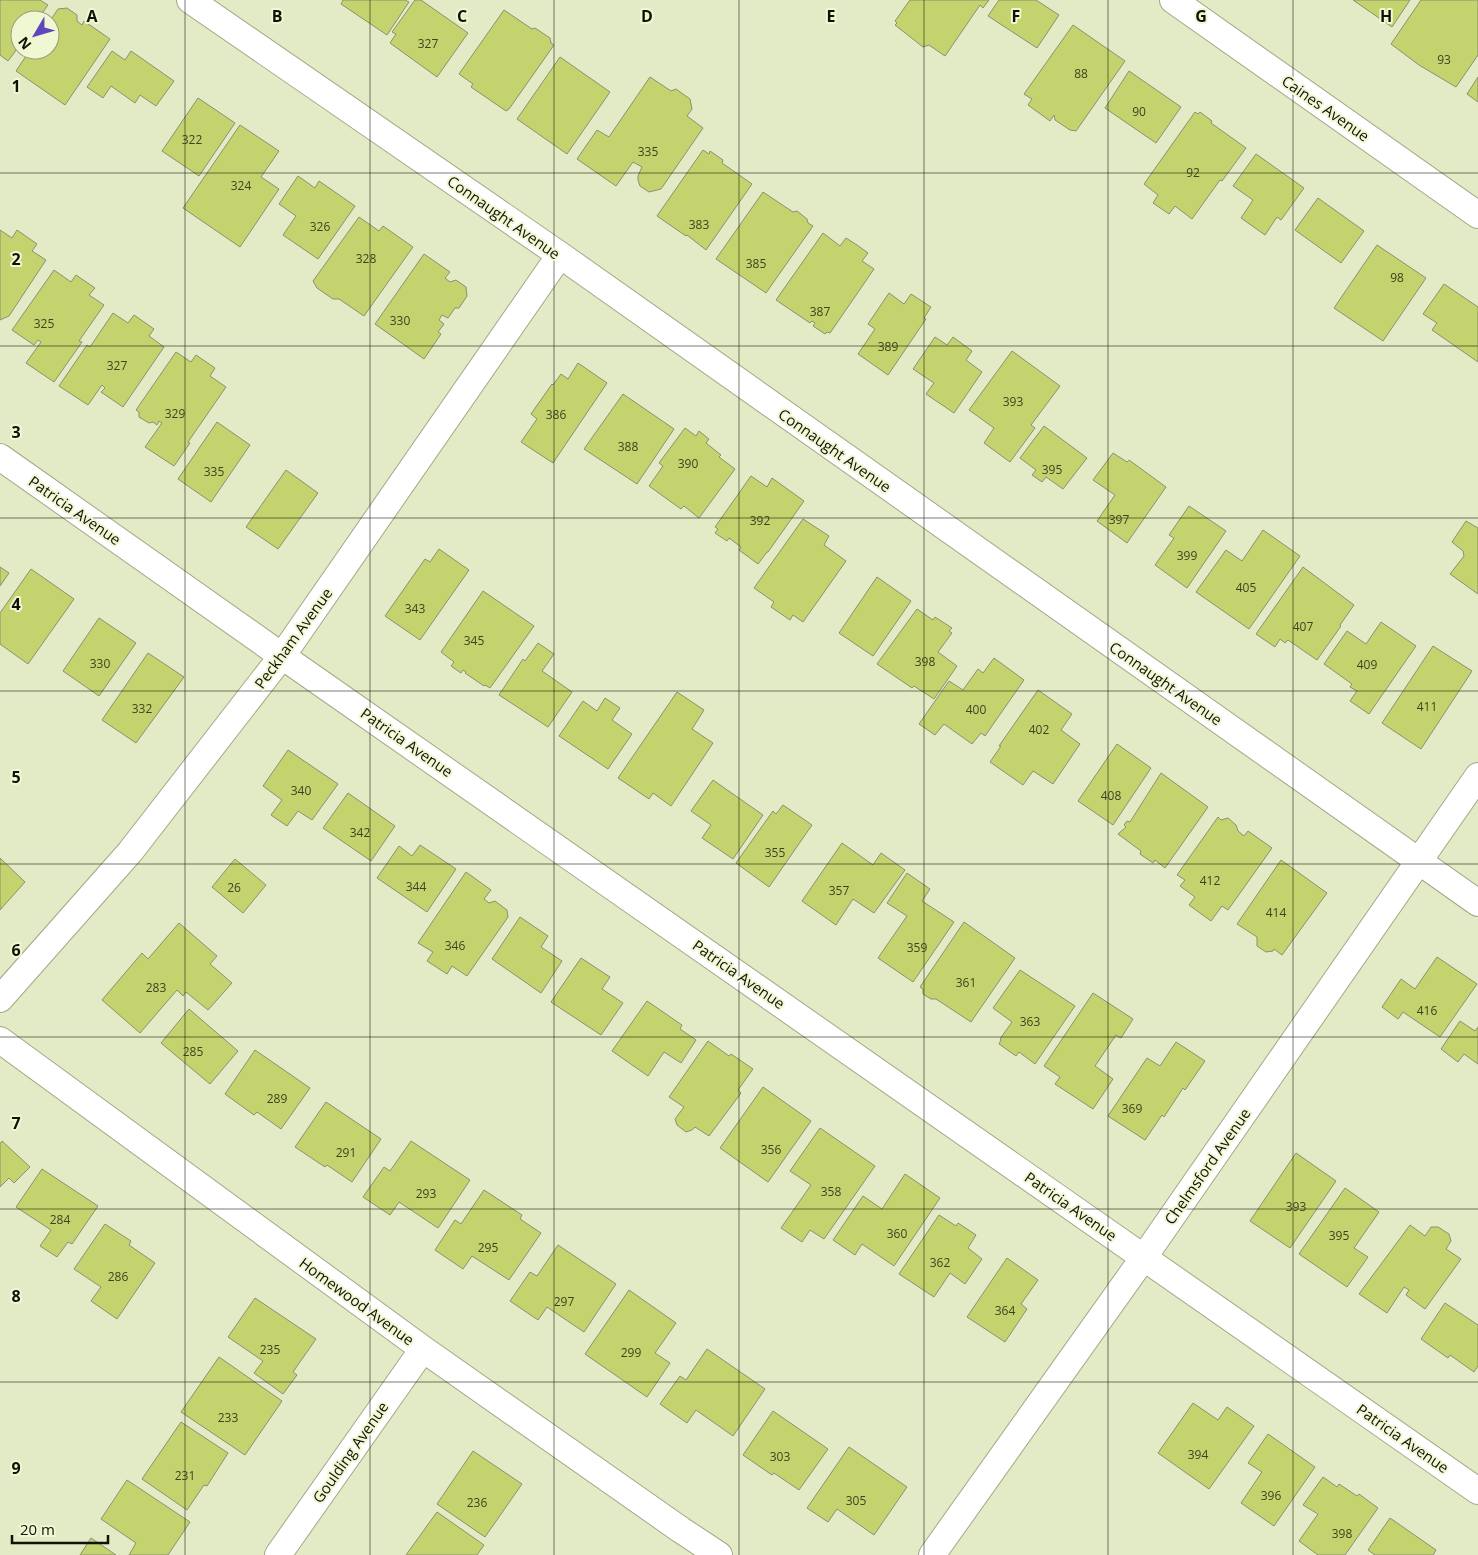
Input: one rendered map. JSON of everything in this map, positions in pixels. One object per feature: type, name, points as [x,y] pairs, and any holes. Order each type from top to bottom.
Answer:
[{"type":"street","name":"Connaught Avenue","points":[[190,0],[560,255],[1478,903]]},
{"type":"street","name":"Caines Avenue","points":[[1173,0],[1478,215]]},
{"type":"street","name":"Peckham Avenue","points":[[0,999],[130,852],[282,656],[560,255]]},
{"type":"street","name":"Patricia Avenue","points":[[0,457],[282,656],[1478,1490]]},
{"type":"street","name":"Chelmsford Avenue","points":[[932,1555],[1144,1256],[1478,776]]},
{"type":"street","name":"Homewood Avenue","points":[[0,1040],[423,1349],[719,1555]]},
{"type":"street","name":"Goulding Avenue","points":[[278,1555],[423,1349]]},
{"type":"building","points":[[0,0],[40,0],[48,5],[44,10],[10,10],[10,58],[8,61],[0,55]]},
{"type":"building","points":[[343,0],[405,0],[409,2],[387,35],[341,4]]},
{"type":"building","points":[[415,0],[421,0],[468,33],[437,77],[390,43],[396,34],[392,32]]},
{"type":"building","points":[[910,0],[989,0],[983,8],[980,5],[945,56],[929,45],[923,47],[895,25],[897,23],[895,21]]},
{"type":"building","points":[[999,0],[1036,0],[1059,15],[1037,48],[988,16]]},
{"type":"building","points":[[1353,0],[1410,0],[1392,27]]},
{"type":"building","points":[[1421,0],[1478,0],[1478,55],[1456,87],[1419,65],[1391,44]]},
{"type":"building","points":[[67,8],[77,15],[77,21],[82,25],[84,21],[110,39],[65,105],[16,71],[23,60],[60,60],[60,10],[58,9]]},
{"type":"building","points":[[504,10],[532,29],[535,28],[550,38],[551,43],[554,45],[506,111],[471,87],[473,84],[459,74]]},
{"type":"building","points":[[1073,25],[1125,61],[1076,131],[1070,130],[1055,120],[1054,115],[1050,121],[1028,105],[1032,99],[1024,94]]},
{"type":"building","points":[[112,51],[125,60],[131,51],[174,81],[156,106],[140,95],[135,103],[111,86],[103,98],[87,87]]},
{"type":"building","points":[[560,57],[610,92],[567,154],[517,119]]},
{"type":"building","points":[[1129,71],[1181,107],[1156,143],[1105,108]]},
{"type":"building","points":[[650,77],[671,91],[676,89],[690,99],[692,109],[687,116],[703,128],[661,189],[649,192],[640,186],[638,180],[642,167],[633,162],[616,186],[577,159],[597,130],[609,137]]},
{"type":"building","points":[[1478,77],[1478,102],[1467,94]]},
{"type":"building","points":[[198,98],[235,123],[199,176],[162,151]]},
{"type":"building","points":[[1195,112],[1198,114],[1200,112],[1212,121],[1211,123],[1246,148],[1192,219],[1175,206],[1169,214],[1153,203],[1158,195],[1144,184]]},
{"type":"building","points":[[240,125],[279,151],[261,177],[279,189],[240,247],[183,208]]},
{"type":"building","points":[[703,150],[709,154],[710,151],[723,160],[722,163],[752,184],[706,250],[657,216]]},
{"type":"building","points":[[1256,154],[1304,188],[1281,220],[1277,217],[1265,235],[1241,218],[1253,200],[1233,186]]},
{"type":"building","points":[[298,176],[315,188],[319,181],[355,206],[318,259],[283,235],[296,216],[279,204]]},
{"type":"building","points":[[763,192],[793,212],[797,211],[813,226],[766,293],[716,259]]},
{"type":"building","points":[[1318,198],[1364,231],[1341,263],[1295,230]]},
{"type":"building","points":[[359,217],[379,231],[383,226],[413,247],[364,316],[339,299],[333,299],[317,288],[313,281]]},
{"type":"building","points":[[0,230],[12,238],[17,230],[37,244],[32,251],[46,260],[9,316],[0,320]]},
{"type":"building","points":[[823,233],[840,246],[846,238],[857,245],[868,253],[862,261],[874,269],[830,333],[827,332],[825,334],[813,326],[815,323],[812,321],[810,323],[776,300]]},
{"type":"building","points":[[1377,245],[1426,278],[1383,341],[1334,308]]},
{"type":"building","points":[[424,254],[450,272],[445,278],[450,282],[456,280],[466,287],[467,296],[459,308],[455,308],[448,318],[442,315],[439,320],[444,324],[438,332],[441,334],[424,359],[375,324]]},
{"type":"building","points":[[54,270],[71,282],[76,275],[95,288],[89,295],[104,305],[79,341],[82,342],[54,382],[26,363],[41,342],[38,340],[34,345],[12,330]]},
{"type":"building","points":[[1444,284],[1478,307],[1478,362],[1432,330],[1437,323],[1423,314]]},
{"type":"building","points":[[889,293],[904,304],[911,294],[931,307],[924,318],[926,319],[888,375],[858,354],[875,329],[868,324]]},
{"type":"building","points":[[113,313],[128,323],[134,315],[154,329],[149,336],[164,347],[123,407],[101,392],[105,388],[102,385],[88,405],[59,386],[87,345],[90,347]]},
{"type":"building","points":[[935,337],[947,345],[953,337],[972,351],[966,360],[982,372],[954,413],[926,394],[934,383],[913,369]]},
{"type":"building","points":[[1012,351],[1060,386],[1031,425],[1035,428],[1010,462],[984,443],[994,428],[969,410]]},
{"type":"building","points":[[176,352],[191,362],[196,355],[215,368],[210,376],[226,387],[188,442],[190,443],[174,466],[145,447],[162,423],[159,421],[157,425],[153,422],[149,423],[139,417],[139,412],[136,410]]},
{"type":"building","points":[[578,363],[607,383],[553,463],[521,442],[537,419],[531,414],[552,384],[561,374],[568,379]]},
{"type":"building","points":[[623,394],[674,429],[637,484],[584,449]]},
{"type":"building","points":[[217,422],[250,445],[211,502],[178,479]]},
{"type":"building","points":[[1044,426],[1087,458],[1063,489],[1046,477],[1042,482],[1032,475],[1036,470],[1020,458]]},
{"type":"building","points":[[685,428],[696,436],[699,431],[709,439],[706,443],[721,455],[719,457],[735,469],[699,518],[684,506],[681,509],[649,486],[663,466],[659,463]]},
{"type":"building","points":[[1113,453],[1127,462],[1129,460],[1166,487],[1127,543],[1097,521],[1115,495],[1093,480]]},
{"type":"building","points":[[286,470],[318,493],[278,549],[246,527]]},
{"type":"building","points":[[751,476],[767,487],[772,478],[804,501],[758,564],[739,550],[741,547],[729,538],[727,541],[715,533],[718,529],[715,527]]},
{"type":"building","points":[[1189,506],[1226,531],[1187,588],[1155,565],[1174,538],[1169,535]]},
{"type":"building","points":[[803,519],[829,536],[824,545],[846,561],[803,622],[793,615],[790,620],[771,607],[774,602],[754,588]]},
{"type":"building","points":[[1466,521],[1478,528],[1478,594],[1450,574],[1464,556],[1463,551],[1452,542]]},
{"type":"building","points":[[1263,530],[1300,556],[1249,629],[1196,592],[1226,550],[1242,561]]},
{"type":"building","points":[[439,549],[469,570],[420,640],[385,616],[425,559],[430,562]]},
{"type":"building","points":[[0,567],[9,573],[0,586]]},
{"type":"building","points":[[1303,567],[1354,605],[1317,660],[1288,640],[1285,643],[1280,639],[1275,647],[1256,634]]},
{"type":"building","points":[[31,569],[74,599],[28,664],[0,644],[0,613]]},
{"type":"building","points":[[877,577],[911,601],[873,656],[839,633]]},
{"type":"building","points":[[483,591],[534,626],[490,688],[484,686],[463,670],[461,673],[451,666],[454,662],[441,652]]},
{"type":"building","points":[[917,609],[933,620],[935,617],[952,628],[949,631],[952,633],[938,652],[957,666],[934,699],[914,686],[912,688],[877,664]]},
{"type":"building","points":[[99,618],[136,643],[99,696],[63,671]]},
{"type":"building","points":[[1381,622],[1416,646],[1369,714],[1350,701],[1357,691],[1350,687],[1352,684],[1324,664],[1347,631],[1366,644]]},
{"type":"building","points":[[538,643],[554,654],[542,671],[572,692],[548,727],[499,695],[523,659],[525,661]]},
{"type":"building","points":[[1433,646],[1472,671],[1421,749],[1382,723]]},
{"type":"building","points":[[148,653],[184,677],[136,743],[102,720]]},
{"type":"building","points":[[994,658],[1024,680],[985,736],[981,733],[972,744],[944,724],[935,735],[919,724],[949,681],[963,690],[978,669],[983,673]]},
{"type":"building","points":[[1038,690],[1072,714],[1061,730],[1080,744],[1053,784],[1033,771],[1023,785],[990,762]]},
{"type":"building","points":[[677,692],[704,710],[692,729],[713,743],[671,806],[653,793],[649,799],[618,778]]},
{"type":"building","points":[[605,698],[620,708],[612,720],[632,734],[608,769],[559,736],[583,701],[597,711]]},
{"type":"building","points":[[1117,744],[1151,768],[1113,825],[1078,801]]},
{"type":"building","points":[[288,750],[338,784],[312,820],[298,811],[287,826],[271,815],[282,800],[263,786]]},
{"type":"building","points":[[1161,773],[1208,807],[1165,868],[1155,860],[1153,863],[1140,854],[1141,851],[1118,834],[1126,827],[1124,825],[1127,821],[1130,822]]},
{"type":"building","points":[[713,780],[763,815],[733,859],[702,838],[711,825],[691,811]]},
{"type":"building","points":[[348,793],[395,826],[371,861],[323,828]]},
{"type":"building","points":[[783,805],[812,825],[769,887],[736,863],[773,811],[776,814]]},
{"type":"building","points":[[1218,817],[1221,820],[1228,818],[1244,836],[1248,831],[1272,848],[1228,910],[1222,906],[1211,921],[1189,905],[1195,897],[1180,886],[1185,880],[1177,875]]},
{"type":"building","points":[[842,843],[873,865],[881,853],[905,870],[874,913],[853,899],[836,925],[802,901]]},
{"type":"building","points":[[420,845],[456,869],[427,912],[377,878],[399,846],[412,856]]},
{"type":"building","points":[[0,858],[25,882],[0,910]]},
{"type":"building","points":[[235,859],[266,885],[243,913],[212,887]]},
{"type":"building","points":[[1281,860],[1327,893],[1282,955],[1274,949],[1273,951],[1266,952],[1257,946],[1257,937],[1237,924]]},
{"type":"building","points":[[466,872],[491,890],[484,899],[489,903],[495,901],[507,910],[508,917],[467,976],[452,966],[447,974],[427,961],[433,952],[418,943]]},
{"type":"building","points":[[907,873],[930,889],[922,901],[954,922],[913,982],[878,958],[907,916],[887,903]]},
{"type":"building","points":[[520,917],[548,936],[541,947],[562,961],[541,993],[492,959]]},
{"type":"building","points":[[964,922],[1015,958],[971,1022],[936,999],[931,999],[923,994],[923,989],[920,987]]},
{"type":"building","points":[[179,923],[217,956],[210,964],[232,983],[208,1010],[186,992],[183,996],[177,990],[140,1033],[102,1000],[142,953],[148,959]]},
{"type":"building","points":[[1437,957],[1477,984],[1440,1037],[1403,1012],[1398,1019],[1382,1007],[1401,979],[1415,989]]},
{"type":"building","points":[[581,958],[610,977],[602,989],[623,1003],[601,1035],[551,1002]]},
{"type":"building","points":[[1020,970],[1075,1006],[1035,1064],[1019,1052],[1016,1056],[999,1044],[1000,1039],[1012,1022],[993,1008]]},
{"type":"building","points":[[1093,993],[1133,1019],[1121,1038],[1116,1035],[1095,1066],[1113,1079],[1093,1109],[1055,1084],[1060,1077],[1044,1066]]},
{"type":"building","points":[[647,1001],[682,1025],[680,1029],[696,1040],[681,1063],[664,1052],[648,1076],[612,1051]]},
{"type":"building","points":[[189,1009],[238,1051],[210,1084],[161,1043]]},
{"type":"building","points":[[1460,1021],[1475,1031],[1478,1027],[1478,1064],[1464,1054],[1458,1062],[1441,1049]]},
{"type":"building","points":[[708,1041],[729,1056],[731,1054],[753,1069],[738,1090],[741,1093],[709,1136],[695,1127],[686,1132],[677,1125],[675,1119],[684,1107],[669,1097]]},
{"type":"building","points":[[1176,1042],[1205,1061],[1185,1090],[1183,1088],[1164,1117],[1162,1115],[1145,1140],[1108,1116],[1147,1058],[1160,1066]]},
{"type":"building","points":[[255,1050],[310,1088],[281,1129],[257,1112],[254,1115],[225,1094]]},
{"type":"building","points":[[763,1087],[811,1121],[768,1182],[720,1148]]},
{"type":"building","points":[[326,1102],[381,1139],[352,1182],[295,1147]]},
{"type":"building","points":[[820,1128],[875,1166],[824,1239],[810,1230],[802,1242],[781,1228],[811,1185],[790,1171]]},
{"type":"building","points":[[2,1141],[30,1167],[14,1183],[9,1178],[0,1187],[0,1144]]},
{"type":"building","points":[[411,1141],[470,1180],[438,1228],[399,1202],[390,1215],[363,1197],[384,1167],[390,1171]]},
{"type":"building","points":[[1296,1153],[1336,1181],[1290,1248],[1250,1221]]},
{"type":"building","points":[[42,1169],[98,1206],[72,1244],[68,1242],[57,1257],[40,1246],[51,1230],[16,1207]]},
{"type":"building","points":[[905,1174],[940,1198],[894,1266],[862,1244],[855,1255],[833,1240],[863,1196],[882,1209]]},
{"type":"building","points":[[1345,1188],[1379,1212],[1354,1248],[1368,1257],[1347,1287],[1299,1254]]},
{"type":"building","points":[[484,1190],[522,1215],[520,1219],[541,1233],[509,1280],[472,1256],[463,1269],[435,1250],[455,1220],[461,1224]]},
{"type":"building","points":[[939,1215],[956,1226],[958,1223],[976,1235],[968,1248],[982,1259],[965,1284],[950,1273],[934,1297],[899,1274]]},
{"type":"building","points":[[105,1224],[131,1241],[129,1245],[155,1263],[117,1319],[91,1301],[101,1287],[74,1269]]},
{"type":"building","points":[[1410,1225],[1425,1236],[1431,1227],[1438,1227],[1449,1234],[1451,1241],[1446,1249],[1461,1259],[1425,1309],[1406,1295],[1409,1290],[1404,1287],[1387,1313],[1359,1294]]},
{"type":"building","points":[[558,1245],[616,1284],[584,1332],[547,1307],[538,1320],[510,1301],[530,1272],[537,1276]]},
{"type":"building","points":[[1007,1258],[1038,1280],[1021,1304],[1027,1309],[1005,1342],[967,1317]]},
{"type":"building","points":[[629,1290],[676,1323],[655,1353],[670,1363],[647,1397],[585,1354]]},
{"type":"building","points":[[255,1298],[316,1339],[293,1372],[297,1375],[283,1394],[254,1373],[263,1361],[228,1337]]},
{"type":"building","points":[[1445,1303],[1478,1325],[1478,1366],[1474,1372],[1450,1355],[1448,1358],[1421,1339]]},
{"type":"building","points":[[707,1349],[765,1389],[733,1436],[696,1410],[687,1423],[660,1404],[680,1376],[686,1380]]},
{"type":"building","points":[[219,1357],[282,1401],[245,1455],[181,1412]]},
{"type":"building","points":[[1193,1403],[1218,1420],[1227,1407],[1254,1426],[1209,1489],[1158,1453]]},
{"type":"building","points":[[773,1411],[828,1449],[799,1490],[774,1473],[772,1475],[743,1455]]},
{"type":"building","points":[[181,1422],[228,1453],[207,1486],[204,1485],[187,1510],[142,1479]]},
{"type":"building","points":[[1268,1434],[1315,1467],[1274,1526],[1241,1503],[1262,1472],[1248,1463]]},
{"type":"building","points":[[849,1447],[907,1487],[874,1535],[837,1509],[828,1522],[807,1508]]},
{"type":"building","points":[[473,1451],[522,1484],[485,1537],[437,1504]]},
{"type":"building","points":[[1323,1477],[1337,1487],[1339,1484],[1357,1496],[1359,1494],[1378,1508],[1345,1555],[1318,1555],[1299,1541],[1318,1514],[1303,1505]]},
{"type":"building","points":[[127,1480],[190,1522],[168,1555],[129,1555],[136,1543],[101,1519]]},
{"type":"building","points":[[437,1512],[484,1545],[477,1555],[406,1555]]},
{"type":"building","points":[[1390,1518],[1436,1550],[1433,1555],[1375,1555],[1368,1550]]},
{"type":"building","points":[[91,1538],[116,1555],[80,1555]]}]
